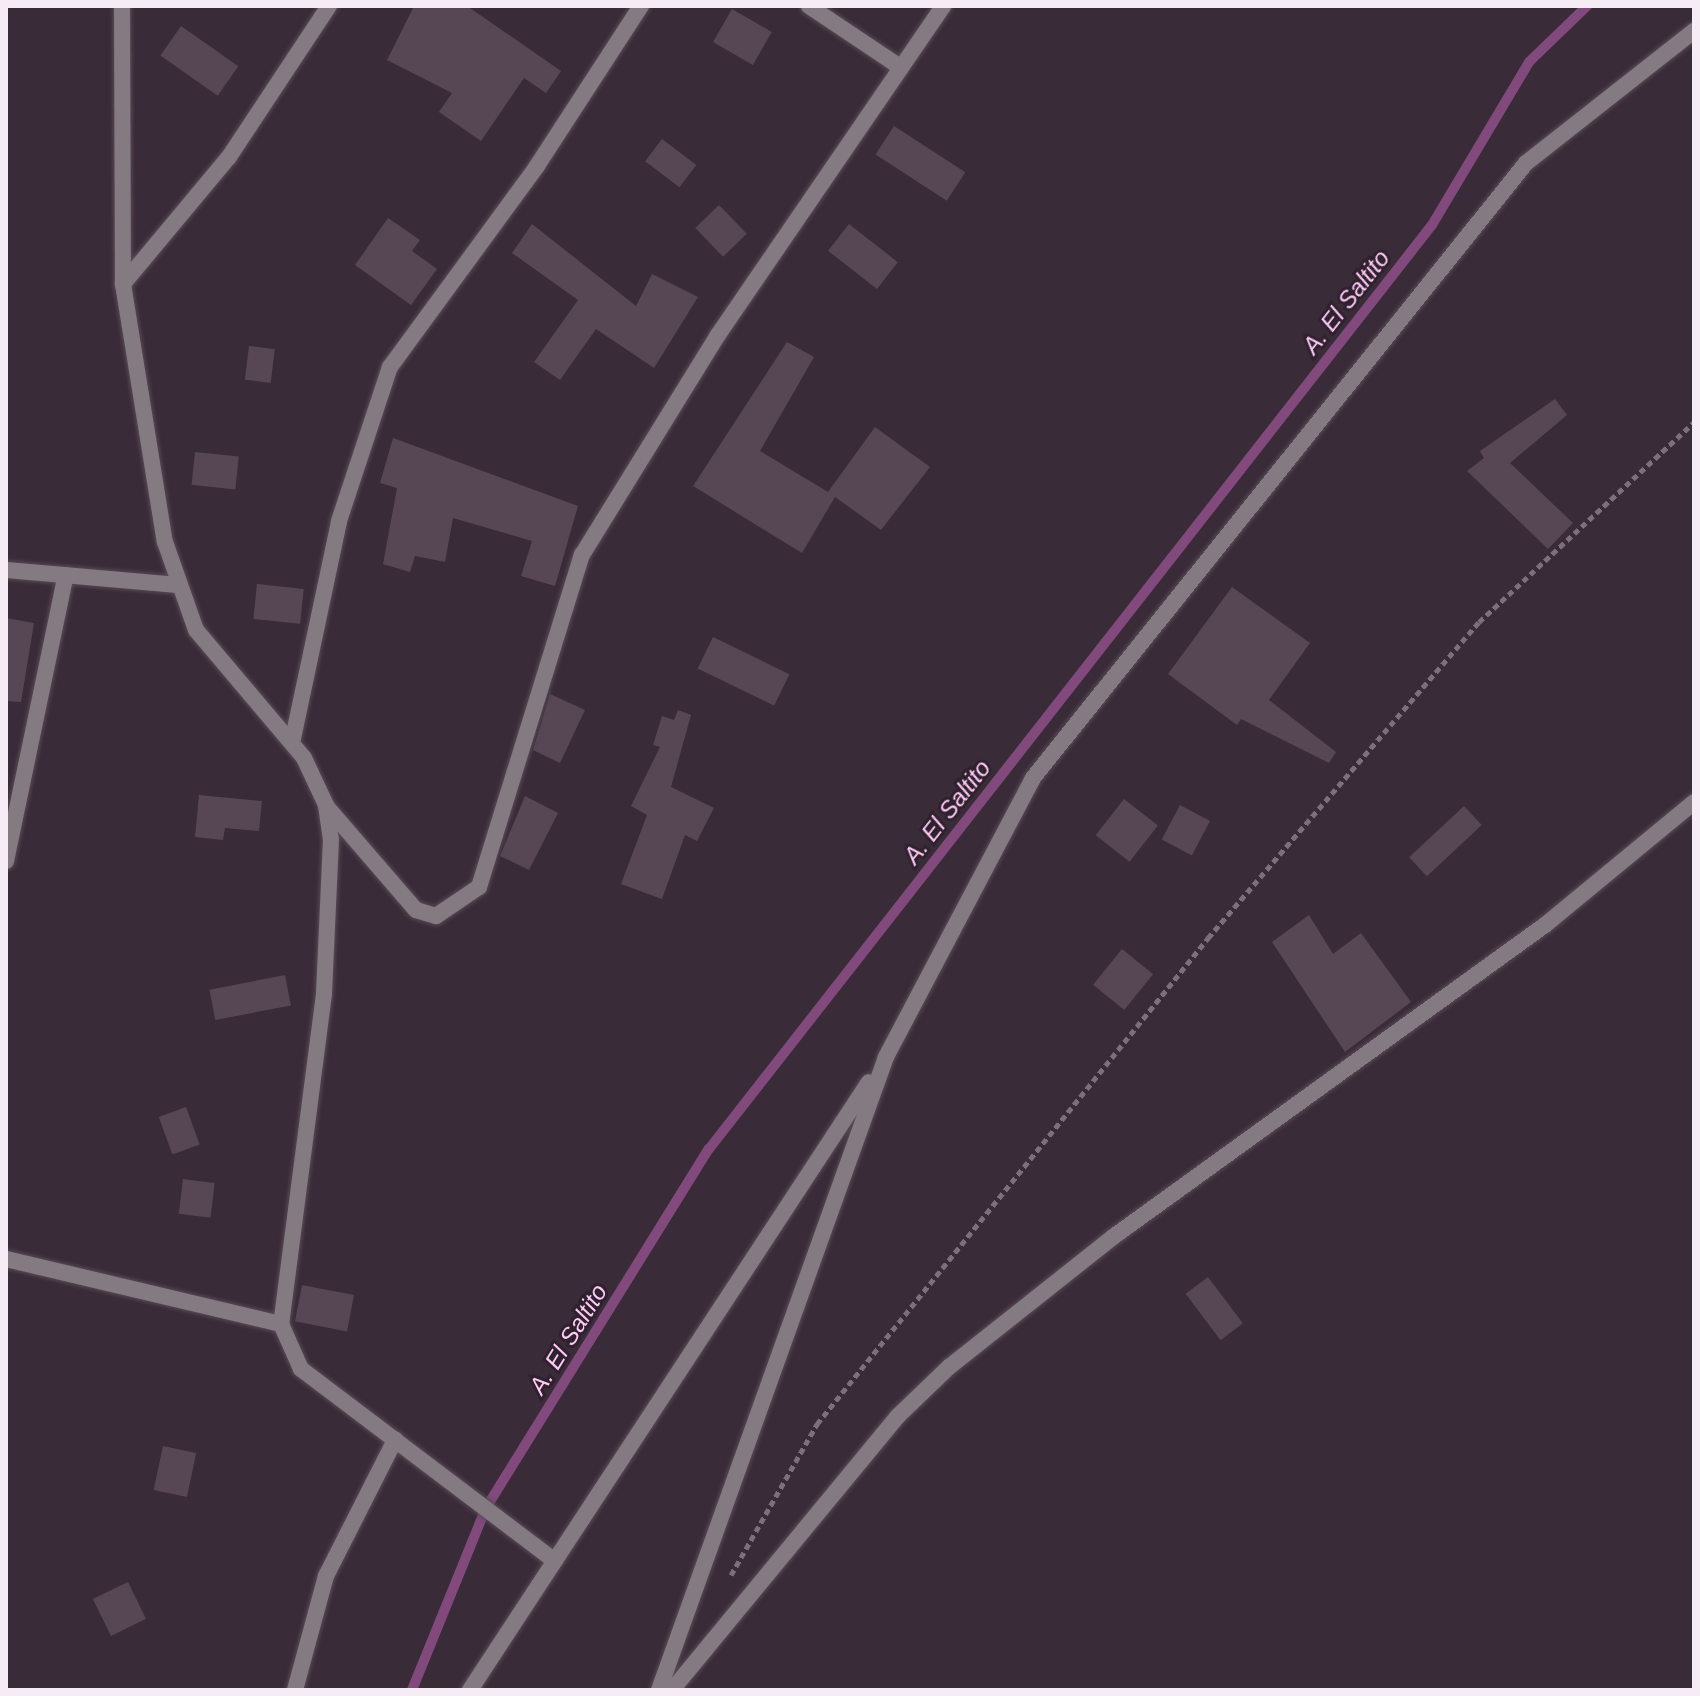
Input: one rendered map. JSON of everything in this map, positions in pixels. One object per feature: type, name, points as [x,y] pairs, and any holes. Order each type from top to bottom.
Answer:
[{"type":"street","points":[[122,6],[123,284],[153,496],[178,585],[196,630],[292,743],[326,805],[416,910],[450,911],[479,887],[582,555],[718,335],[943,6]]},
{"type":"street","points":[[123,284],[229,157],[329,6]]},
{"type":"street","points":[[292,743],[339,521],[390,367],[537,166],[641,6]]},
{"type":"street","points":[[809,6],[900,67]]},
{"type":"street","points":[[470,1690],[886,1057],[1033,778],[1526,163],[1694,31]]},
{"type":"street","points":[[6,570],[178,585]]},
{"type":"street","points":[[6,861],[66,575]]},
{"type":"street","points":[[672,1690],[898,1416],[949,1367],[1101,1246],[1545,925],[1694,802]]},
{"type":"street","points":[[326,805],[324,994],[281,1324],[301,1369],[555,1561]]},
{"type":"street","points":[[659,1690],[886,1057]]},
{"type":"street","points":[[6,1259],[281,1324]]},
{"type":"street","points":[[295,1690],[326,1576],[395,1440]]},
{"type":"path","points":[[726,1584],[817,1424],[1208,938],[1479,622],[1694,422]]},
{"type":"building","points":[[414,6],[467,6],[561,71],[546,93],[524,78],[481,141],[439,112],[452,93],[387,60]]},
{"type":"building","points":[[732,9],[772,32],[753,65],[713,42]]},
{"type":"building","points":[[181,26],[238,66],[218,96],[160,55]]},
{"type":"building","points":[[894,126],[965,172],[947,201],[875,155]]},
{"type":"building","points":[[662,139],[696,165],[679,187],[645,161]]},
{"type":"building","points":[[719,205],[747,234],[723,257],[695,228]]},
{"type":"building","points":[[388,218],[420,240],[412,251],[437,269],[411,305],[355,265]]},
{"type":"building","points":[[532,224],[636,306],[652,274],[698,297],[654,368],[596,329],[560,380],[534,362],[578,300],[512,253]]},
{"type":"building","points":[[849,224],[898,262],[877,289],[828,251]]},
{"type":"building","points":[[787,342],[814,357],[760,451],[828,492],[875,427],[930,467],[881,530],[835,497],[802,553],[693,486]]},
{"type":"building","points":[[249,346],[275,349],[271,383],[245,380]]},
{"type":"building","points":[[1555,399],[1567,415],[1510,463],[1573,523],[1548,549],[1467,471],[1484,458],[1480,451]]},
{"type":"building","points":[[393,438],[578,506],[555,586],[521,576],[532,541],[453,518],[445,562],[415,556],[410,572],[383,564],[397,488],[380,483]]},
{"type":"building","points":[[195,452],[239,457],[235,489],[192,485]]},
{"type":"building","points":[[257,584],[304,589],[300,624],[253,619]]},
{"type":"building","points":[[1232,587],[1310,643],[1269,700],[1336,752],[1329,763],[1241,719],[1237,725],[1168,674]]},
{"type":"building","points":[[6,618],[34,623],[21,702],[6,701]]},
{"type":"building","points":[[713,637],[789,674],[774,706],[698,668]]},
{"type":"building","points":[[550,694],[585,710],[560,763],[533,750]]},
{"type":"building","points":[[678,710],[691,715],[671,787],[714,808],[697,841],[685,835],[662,899],[621,884],[647,815],[631,806],[660,747],[653,745],[662,716],[674,720]]},
{"type":"building","points":[[199,795],[262,801],[259,831],[225,828],[223,840],[195,837]]},
{"type":"building","points":[[525,796],[558,813],[529,870],[500,856]]},
{"type":"building","points":[[1124,799],[1158,825],[1130,862],[1096,835]]},
{"type":"building","points":[[1180,805],[1210,821],[1192,855],[1162,839]]},
{"type":"building","points":[[1464,806],[1482,825],[1427,876],[1409,857]]},
{"type":"building","points":[[1309,915],[1333,954],[1361,933],[1411,1002],[1345,1052],[1272,942]]},
{"type":"building","points":[[1122,949],[1153,974],[1124,1010],[1093,985]]},
{"type":"building","points":[[285,975],[291,1005],[215,1020],[209,990]]},
{"type":"building","points":[[186,1107],[200,1145],[172,1155],[159,1117]]},
{"type":"building","points":[[183,1179],[215,1183],[210,1218],[179,1214]]},
{"type":"building","points":[[1208,1277],[1243,1323],[1221,1340],[1186,1294]]},
{"type":"building","points":[[302,1285],[354,1295],[347,1331],[295,1321]]},
{"type":"building","points":[[163,1446],[196,1453],[187,1497],[154,1490]]},
{"type":"building","points":[[128,1582],[146,1619],[111,1636],[93,1599]]},
{"type":"waterway","name":"A. El Saltito","points":[[412,1690],[486,1508],[709,1149],[1432,225],[1529,62],[1587,6]]}]
